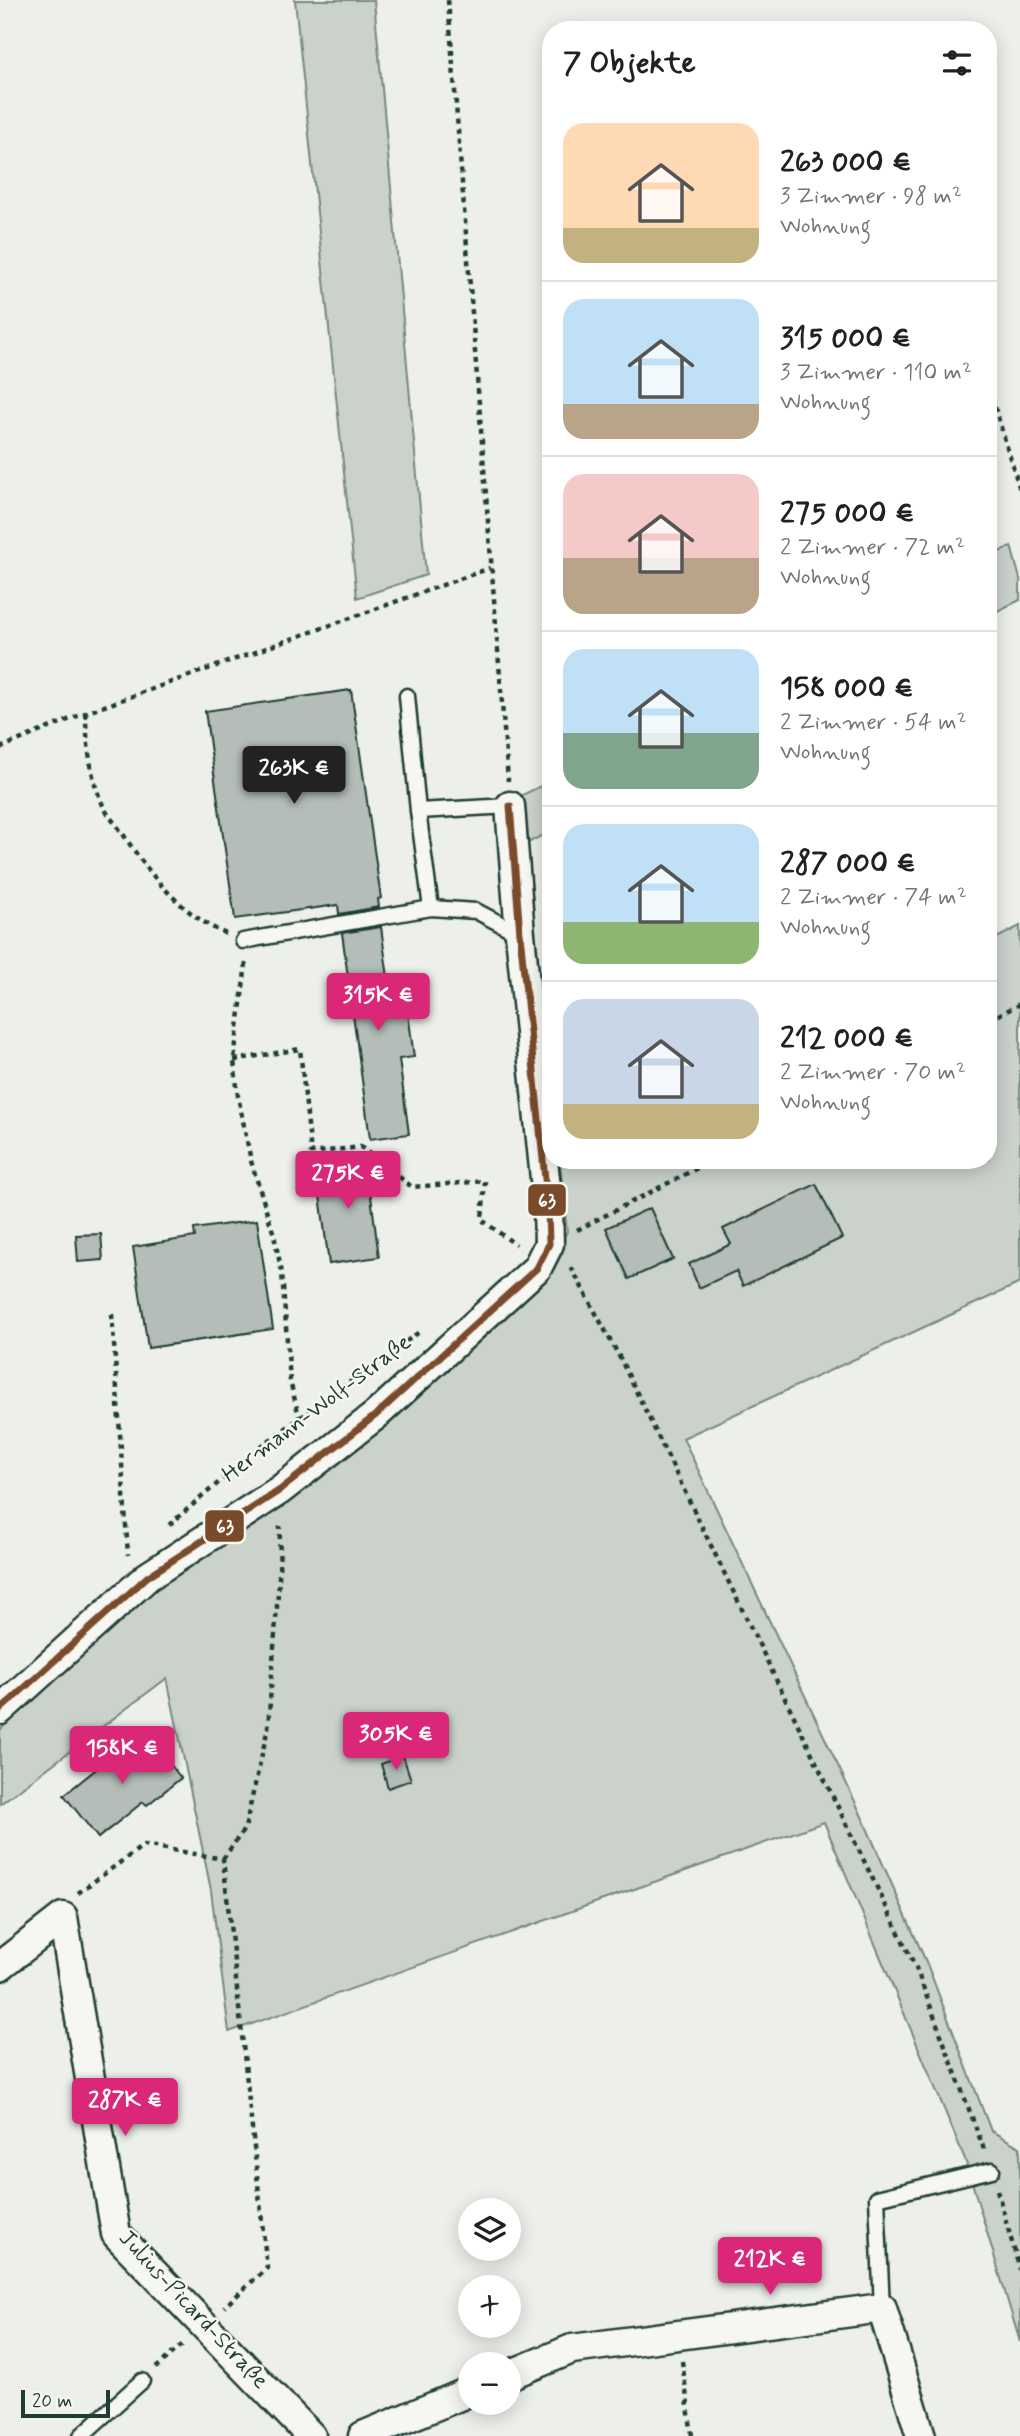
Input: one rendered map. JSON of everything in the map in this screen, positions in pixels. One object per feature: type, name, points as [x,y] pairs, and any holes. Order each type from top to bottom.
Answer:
[{"type":"street","points":[[510,806],[542,1149]]},
{"type":"street","points":[[535,1247],[548,1208],[544,1169]]},
{"type":"street","name":"Hermann-Wolf-Straße","points":[[0,1710],[147,1577],[280,1490],[376,1415],[537,1268],[535,1247]]},
{"type":"street","points":[[0,1966],[63,1917]]},
{"type":"street","name":"Julius-Picard-Straße","points":[[63,1917],[116,2234],[311,2436]]},
{"type":"street","points":[[521,2370],[572,2349],[882,2308],[920,2436]]},
{"type":"street","points":[[363,2436],[458,2396]]},
{"type":"lane","points":[[407,696],[431,908]]},
{"type":"lane","points":[[418,811],[510,806]]},
{"type":"lane","points":[[243,942],[431,908],[475,911],[520,934]]},
{"type":"lane","points":[[882,2308],[877,2198],[992,2170]]},
{"type":"lane","points":[[81,2436],[142,2381]]},
{"type":"path","points":[[448,0],[510,806]]},
{"type":"path","points":[[997,414],[1020,490]]},
{"type":"path","points":[[0,748],[85,713],[490,568]]},
{"type":"path","points":[[85,713],[93,773],[102,803],[139,859],[172,898],[213,929],[243,942],[247,960],[239,1005],[234,1060],[251,1161],[274,1235],[282,1273],[290,1381],[300,1420]]},
{"type":"path","points":[[997,1016],[1020,1004]]},
{"type":"path","points":[[234,1060],[300,1049],[311,1153],[361,1147],[412,1187],[485,1181],[482,1220],[569,1264],[620,1358],[916,1968],[992,2170],[1020,2270]]},
{"type":"path","points":[[535,1247],[695,1169]]},
{"type":"path","points":[[113,1314],[128,1560],[139,1551]]},
{"type":"path","name":"Hermann-Wolf-Straße","points":[[160,1533],[264,1444],[423,1329]]},
{"type":"path","points":[[142,2381],[267,2268],[223,1859],[245,1828],[268,1727],[279,1580],[280,1490]]},
{"type":"path","points":[[63,1917],[77,1894],[144,1845],[223,1859]]},
{"type":"path","points":[[679,2334],[692,2436]]},
{"type":"shaded area","points":[[295,0],[374,0],[426,575],[357,598]]},
{"type":"shaded area","points":[[1011,546],[1020,579],[1020,600],[997,611],[997,553]]},
{"type":"shaded area","points":[[542,785],[542,836],[526,844],[522,795]]},
{"type":"shaded area","points":[[1020,926],[1020,1283],[683,1438],[859,1810],[927,1964],[991,2131],[1020,2147],[1020,2342],[965,2159],[824,1822],[229,2032],[211,1890],[167,1678],[0,1804],[0,1730],[151,1586],[547,1275],[567,1231],[561,1169],[997,1169],[997,938]]},
{"type":"building","points":[[351,690],[381,898],[378,899],[379,907],[339,914],[338,905],[235,919],[205,711]]},
{"type":"building","points":[[381,927],[391,999],[406,998],[414,1057],[399,1059],[409,1134],[370,1139],[342,933]]},
{"type":"building","points":[[366,1158],[379,1257],[329,1264],[316,1165]]},
{"type":"building","points":[[816,1184],[842,1238],[743,1286],[736,1271],[699,1288],[689,1264],[731,1244],[723,1229]]},
{"type":"building","points":[[650,1208],[673,1259],[629,1279],[606,1228]]},
{"type":"building","points":[[257,1220],[273,1329],[148,1348],[133,1247],[195,1237],[194,1229]]},
{"type":"building","points":[[101,1234],[103,1260],[78,1262],[76,1235]]},
{"type":"building","points":[[148,1736],[181,1778],[147,1805],[143,1802],[98,1838],[64,1795],[115,1754],[119,1759]]},
{"type":"building","points":[[403,1756],[411,1780],[388,1788],[381,1764]]},
{"type":"transit line","name":"63","points":[[510,806],[542,1149]]},
{"type":"transit line","name":"63","points":[[0,1710],[147,1577],[280,1490],[376,1415],[537,1268],[549,1244],[544,1169]]}]
